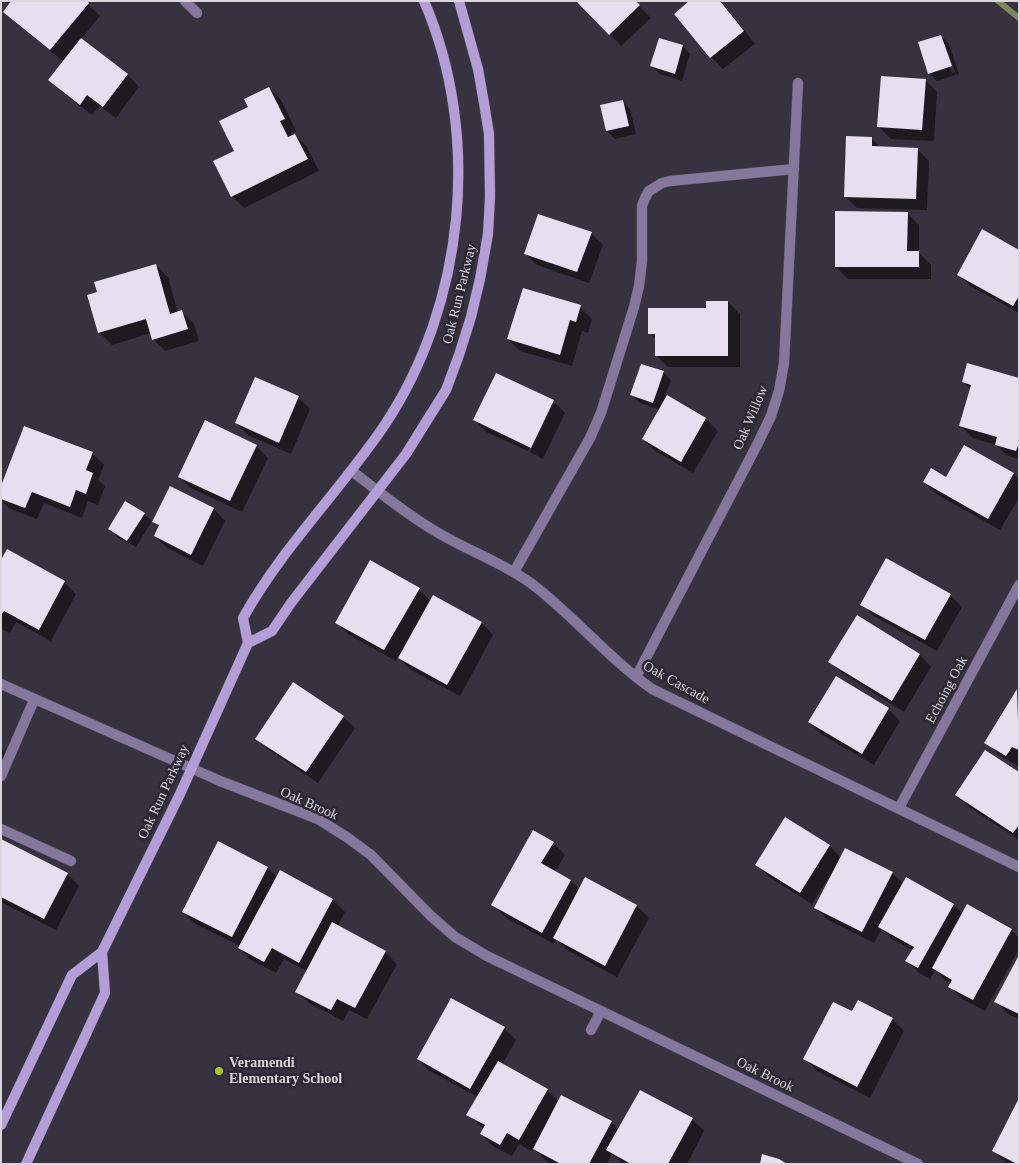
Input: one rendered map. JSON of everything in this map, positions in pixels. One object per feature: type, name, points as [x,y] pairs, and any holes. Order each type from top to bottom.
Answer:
[{"type":"street","points":[[185,1],[197,13]]},
{"type":"street","name":"Oak Run Parkway","points":[[1,1125],[5,1107],[72,975],[102,952],[191,768],[248,643],[243,618],[287,550],[352,470],[385,424],[421,356],[437,314],[453,243],[457,208],[458,166],[452,97],[439,41],[424,1]]},
{"type":"street","name":"Oak Run Parkway","points":[[248,643],[272,631],[302,588],[406,454],[446,390],[471,317],[488,234],[490,197],[489,134],[478,69],[459,1]]},
{"type":"street","name":"Oak Willow","points":[[636,677],[758,444],[771,416],[779,391],[786,340],[798,83]]},
{"type":"street","points":[[514,572],[590,438],[601,413],[640,286],[642,206],[645,198],[655,187],[670,181],[794,169]]},
{"type":"street","name":"Oak Cascade","points":[[352,470],[434,531],[514,572],[549,598],[636,677],[652,689],[1019,867]]},
{"type":"street","name":"Echoing Oak","points":[[899,808],[1019,584]]},
{"type":"street","name":"Oak Brook","points":[[1,684],[150,751],[318,820],[348,838],[371,855],[431,916],[455,937],[487,956],[918,1164]]},
{"type":"street","points":[[1,776],[34,700]]},
{"type":"street","points":[[1,829],[71,861]]},
{"type":"street","name":"Oak Run Parkway","points":[[26,1164],[104,992],[102,952]]},
{"type":"street","points":[[591,1030],[601,1011]]},
{"type":"building","points":[[11,1],[87,1],[89,3],[50,50],[3,12]]},
{"type":"building","points":[[576,1],[636,1],[640,5],[609,35]]},
{"type":"building","points":[[689,1],[720,1],[744,31],[710,58],[674,14]]},
{"type":"building","points":[[941,35],[952,66],[928,74],[918,42]]},
{"type":"building","points":[[81,38],[128,74],[103,107],[87,95],[80,105],[48,80]]},
{"type":"building","points":[[659,38],[683,45],[675,74],[650,66]]},
{"type":"building","points":[[881,76],[926,79],[922,130],[877,127]]},
{"type":"building","points":[[269,87],[285,119],[280,121],[288,137],[295,134],[308,159],[231,197],[213,161],[234,151],[219,121],[248,107],[244,99]]},
{"type":"building","points":[[623,100],[629,126],[606,131],[600,105]]},
{"type":"building","points":[[846,136],[872,137],[872,146],[918,148],[916,199],[844,197]]},
{"type":"building","points":[[835,211],[908,212],[907,251],[919,251],[919,267],[835,267]]},
{"type":"building","points":[[538,214],[592,232],[577,272],[524,254]]},
{"type":"building","points":[[982,229],[1019,250],[1019,296],[1013,306],[957,275]]},
{"type":"building","points":[[156,264],[170,314],[182,310],[188,329],[152,340],[146,319],[98,333],[87,295],[97,292],[94,282]]},
{"type":"building","points":[[523,288],[581,305],[576,322],[570,320],[560,355],[507,339]]},
{"type":"building","points":[[706,301],[728,301],[728,356],[655,356],[655,334],[648,334],[648,308],[706,308]]},
{"type":"building","points":[[967,363],[1019,378],[1019,443],[1016,451],[995,445],[997,437],[959,426],[971,385],[962,382]]},
{"type":"building","points":[[641,364],[664,371],[653,403],[630,395]]},
{"type":"building","points":[[496,373],[554,400],[531,448],[473,420]]},
{"type":"building","points":[[255,377],[299,396],[279,443],[235,423]]},
{"type":"building","points":[[667,395],[706,418],[681,462],[642,439]]},
{"type":"building","points":[[205,420],[257,445],[230,501],[178,477]]},
{"type":"building","points":[[24,426],[93,452],[86,470],[93,473],[86,494],[76,490],[70,507],[32,492],[25,508],[1,499],[1,486]]},
{"type":"building","points":[[964,445],[1014,473],[988,519],[923,482],[931,468],[946,477]]},
{"type":"building","points":[[170,486],[214,508],[191,555],[154,536],[159,525],[152,522]]},
{"type":"building","points":[[125,501],[145,513],[127,541],[108,529]]},
{"type":"building","points":[[7,549],[65,581],[39,630],[4,611],[1,615],[1,560]]},
{"type":"building","points":[[886,558],[951,594],[925,640],[860,605]]},
{"type":"building","points":[[370,560],[420,588],[384,650],[335,623]]},
{"type":"building","points":[[433,595],[482,622],[447,685],[398,658]]},
{"type":"building","points":[[857,615],[920,654],[892,701],[828,662]]},
{"type":"building","points":[[836,676],[889,708],[862,754],[808,722]]},
{"type":"building","points":[[293,682],[344,716],[306,772],[255,739]]},
{"type":"building","points":[[1017,689],[1019,750],[1012,747],[1006,756],[984,743]]},
{"type":"building","points":[[985,750],[1019,772],[1019,825],[1013,833],[955,795]]},
{"type":"building","points":[[785,817],[830,845],[800,893],[755,865]]},
{"type":"building","points":[[533,830],[554,842],[541,863],[571,880],[542,933],[491,905]]},
{"type":"building","points":[[1,839],[68,873],[44,919],[1,897]]},
{"type":"building","points":[[218,841],[268,867],[232,937],[182,912]]},
{"type":"building","points":[[845,848],[893,872],[862,932],[814,908]]},
{"type":"building","points":[[280,870],[333,899],[299,963],[272,948],[264,962],[238,948]]},
{"type":"building","points":[[585,877],[637,905],[605,966],[553,938]]},
{"type":"building","points":[[906,877],[954,904],[918,968],[905,961],[914,947],[878,927]]},
{"type":"building","points":[[967,904],[1012,929],[973,1000],[948,987],[952,980],[932,968]]},
{"type":"building","points":[[332,922],[386,951],[355,1008],[337,999],[331,1010],[295,992]]},
{"type":"building","points":[[1019,955],[1019,1014],[994,1002]]},
{"type":"building","points":[[451,998],[505,1027],[470,1089],[417,1059]]},
{"type":"building","points":[[858,1000],[893,1018],[857,1087],[803,1059],[833,1002],[852,1011]]},
{"type":"building","points":[[498,1061],[548,1089],[519,1140],[507,1133],[500,1145],[480,1134],[485,1125],[466,1115]]},
{"type":"building","points":[[640,1090],[693,1118],[668,1164],[631,1164],[606,1150]]},
{"type":"building","points":[[561,1095],[612,1121],[589,1164],[561,1164],[533,1149]]},
{"type":"building","points":[[1019,1098],[1019,1164],[1017,1164],[992,1151]]},
{"type":"building","points":[[762,1154],[779,1159],[787,1164],[760,1164]]},
{"type":"waterway","points":[[998,1],[1019,18]]},
{"type":"place","name":"Veramendi Elementary School","points":[[219,1071]]}]
